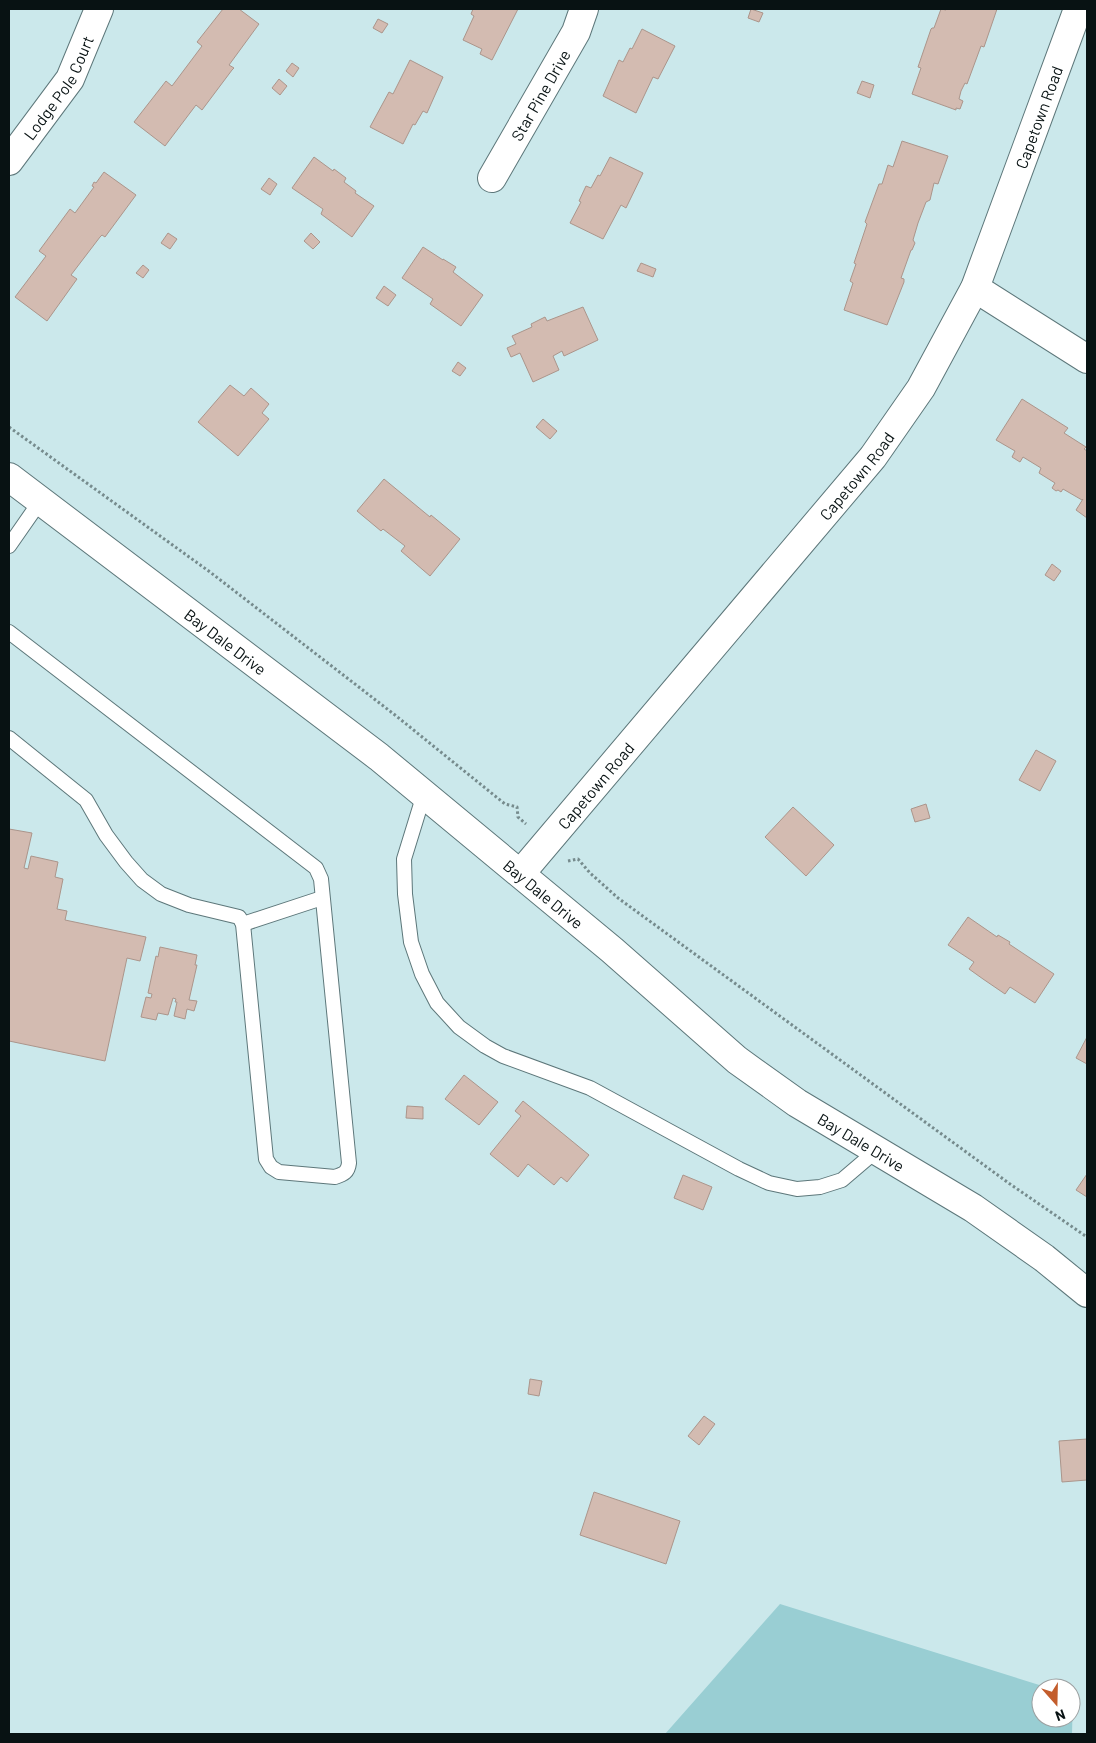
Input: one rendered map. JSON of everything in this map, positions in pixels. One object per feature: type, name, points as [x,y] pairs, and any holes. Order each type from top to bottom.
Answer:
[{"type":"street","name":"Lodge Pole Court","points":[[9,162],[70,79],[99,9]]},
{"type":"street","name":"Star Pine Drive","points":[[492,178],[576,32],[584,9]]},
{"type":"street","name":"Capetown Road","points":[[521,873],[873,457],[921,388],[975,288],[1078,9]]},
{"type":"street","points":[[975,288],[1087,359]]},
{"type":"street","name":"Bay Dale Drive","points":[[9,477],[379,757],[612,950],[737,1060],[797,1103],[973,1208],[1044,1258],[1087,1293]]},
{"type":"lane","points":[[9,546],[41,500]]},
{"type":"lane","points":[[9,632],[316,868],[321,879],[349,1163],[344,1175],[335,1177],[280,1172],[271,1167],[266,1159],[243,924],[239,917],[197,907],[161,894],[142,880],[106,836],[86,800],[9,738]]},
{"type":"lane","points":[[424,794],[404,859],[405,894],[411,942],[422,974],[437,1002],[458,1026],[485,1046],[503,1056],[590,1088],[739,1169],[769,1183],[798,1189],[820,1187],[842,1180],[876,1151]]},
{"type":"lane","points":[[243,924],[322,898]]},
{"type":"shaded area","points":[[780,1604],[1031,1682],[1031,1728],[1072,1728],[1072,1734],[665,1734]]},
{"type":"building","points":[[223,9],[239,9],[259,24],[229,65],[234,68],[202,110],[196,105],[165,146],[134,122],[166,81],[172,86],[202,46],[197,42]]},
{"type":"building","points":[[473,9],[518,9],[492,60],[480,54],[482,49],[463,40],[474,16],[471,14]]},
{"type":"building","points":[[751,9],[763,13],[759,22],[748,18]]},
{"type":"building","points":[[941,9],[997,9],[984,47],[981,46],[967,84],[965,83],[961,91],[959,99],[963,101],[960,109],[956,108],[956,110],[912,94],[921,68],[918,67],[931,29],[934,28]]},
{"type":"building","points":[[378,19],[388,24],[382,33],[373,28]]},
{"type":"building","points":[[642,29],[675,46],[658,79],[653,77],[636,113],[603,96],[619,60],[623,62]]},
{"type":"building","points":[[410,60],[443,77],[427,113],[423,111],[415,125],[413,124],[403,144],[370,127],[389,92],[393,94]]},
{"type":"building","points":[[292,63],[299,68],[293,77],[286,71]]},
{"type":"building","points":[[279,79],[287,86],[280,95],[272,88]]},
{"type":"building","points":[[862,81],[874,85],[870,98],[857,93]]},
{"type":"building","points":[[902,141],[948,156],[938,184],[934,183],[930,200],[926,202],[918,223],[913,240],[915,243],[901,278],[904,279],[904,282],[887,325],[844,310],[853,283],[850,281],[867,224],[865,222],[879,184],[882,184],[888,165],[893,167]]},
{"type":"building","points":[[314,157],[346,178],[344,182],[356,191],[355,193],[374,206],[352,237],[321,214],[323,209],[292,188]]},
{"type":"building","points":[[610,157],[643,173],[626,208],[621,205],[603,239],[570,223],[581,202],[579,201],[586,186],[591,188]]},
{"type":"building","points":[[104,172],[136,195],[105,237],[102,235],[100,237],[71,275],[77,279],[47,321],[15,297],[46,256],[39,251],[70,209],[75,213],[94,187],[92,186],[94,182],[96,183]]},
{"type":"building","points":[[269,178],[277,184],[270,195],[261,189]]},
{"type":"building","points":[[168,233],[177,239],[170,249],[161,243]]},
{"type":"building","points":[[311,233],[320,242],[313,249],[304,241]]},
{"type":"building","points":[[423,247],[456,267],[453,272],[483,295],[461,326],[430,304],[433,299],[402,278]]},
{"type":"building","points":[[641,263],[656,269],[653,277],[637,271]]},
{"type":"building","points":[[143,265],[149,270],[143,278],[136,273]]},
{"type":"building","points":[[384,286],[396,295],[388,306],[376,298]]},
{"type":"building","points":[[583,307],[598,340],[564,356],[562,351],[553,356],[559,370],[533,382],[520,353],[511,357],[507,348],[516,344],[512,336],[532,327],[531,324],[545,317],[547,321]]},
{"type":"building","points":[[458,362],[466,368],[460,376],[452,371]]},
{"type":"building","points":[[230,385],[244,396],[251,388],[269,404],[262,413],[269,419],[238,456],[198,422]]},
{"type":"building","points":[[1022,399],[1068,428],[1064,433],[1086,447],[1084,449],[1087,451],[1087,518],[1076,510],[1083,499],[1063,489],[1061,492],[1056,491],[1052,488],[1055,483],[1039,473],[1041,468],[1023,457],[1020,462],[1012,457],[1015,451],[996,440]]},
{"type":"building","points":[[543,419],[557,431],[550,439],[536,427]]},
{"type":"building","points":[[384,479],[460,539],[430,576],[401,551],[405,546],[383,529],[381,531],[357,511]]},
{"type":"building","points":[[1052,564],[1061,571],[1054,581],[1045,575]]},
{"type":"building","points":[[1036,750],[1056,761],[1040,791],[1019,780]]},
{"type":"building","points":[[926,804],[930,818],[915,822],[911,809]]},
{"type":"building","points":[[793,807],[834,845],[806,876],[765,837]]},
{"type":"building","points":[[9,829],[32,833],[24,868],[28,869],[31,856],[58,862],[55,877],[63,879],[57,909],[67,911],[65,920],[146,937],[140,961],[127,958],[105,1061],[9,1041]]},
{"type":"building","points":[[968,917],[997,937],[998,935],[1010,942],[1009,944],[1054,974],[1035,1003],[1010,987],[1005,994],[969,969],[974,962],[948,945]]},
{"type":"building","points":[[160,947],[197,955],[195,965],[197,965],[189,1000],[197,1001],[194,1011],[187,1009],[185,1019],[174,1016],[177,1002],[173,998],[168,1015],[158,1013],[156,1020],[141,1017],[146,997],[151,998],[152,994],[148,993],[156,956],[158,957]]},
{"type":"building","points":[[1087,1037],[1087,1064],[1076,1058]]},
{"type":"building","points":[[464,1075],[498,1102],[479,1125],[445,1099]]},
{"type":"building","points":[[523,1101],[589,1155],[567,1182],[561,1177],[554,1185],[528,1164],[518,1177],[490,1154],[521,1116],[515,1111]]},
{"type":"building","points":[[407,1106],[423,1107],[423,1119],[406,1118]]},
{"type":"building","points":[[1087,1174],[1087,1197],[1076,1190]]},
{"type":"building","points":[[683,1175],[712,1187],[703,1210],[674,1198]]},
{"type":"building","points":[[530,1379],[542,1381],[539,1396],[528,1394]]},
{"type":"building","points":[[704,1416],[715,1424],[699,1445],[688,1436]]},
{"type":"building","points":[[1087,1439],[1087,1480],[1062,1482],[1059,1441]]},
{"type":"building","points":[[594,1492],[680,1521],[666,1564],[580,1535]]}]
